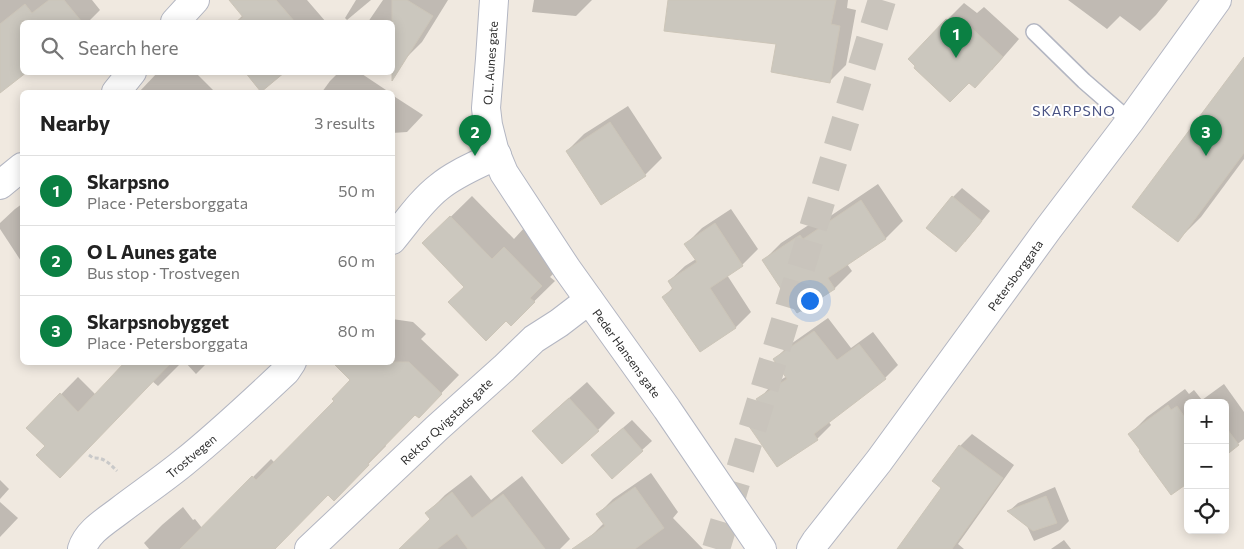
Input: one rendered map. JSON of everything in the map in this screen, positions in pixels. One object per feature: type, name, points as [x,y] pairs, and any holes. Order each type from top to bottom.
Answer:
[{"type":"street","points":[[177,20],[195,0]]},
{"type":"street","name":"O.L. Aunes gate","points":[[494,0],[486,108],[488,125],[497,155]]},
{"type":"street","name":"Petersborggata","points":[[811,549],[879,461],[1217,0]]},
{"type":"street","points":[[118,90],[130,75]]},
{"type":"street","points":[[395,236],[437,188],[461,172],[497,155]]},
{"type":"street","name":"Peder Hansens gate","points":[[497,155],[504,173],[589,300],[762,549]]},
{"type":"street","points":[[0,185],[20,169]]},
{"type":"street","name":"Rektor Qvigstads gate","points":[[309,549],[534,339],[589,300]]},
{"type":"street","name":"Trostvegen","points":[[83,546],[89,536],[137,497],[154,487],[234,420],[290,365]]},
{"type":"lane","points":[[1034,32],[1084,81],[1130,121]]},
{"type":"path","points":[[89,455],[93,458],[106,460],[121,475]]},
{"type":"building","points":[[49,0],[64,0],[80,20],[20,20],[20,75],[23,75],[0,93],[0,24],[25,4],[32,13]]},
{"type":"building","points":[[229,0],[276,0],[293,20],[239,20],[243,17]]},
{"type":"building","points":[[392,0],[407,0],[433,16],[392,81],[392,75],[395,75],[395,20],[392,20]]},
{"type":"building","points":[[668,0],[836,0],[831,24],[840,26],[830,83],[771,72],[776,44],[664,31]]},
{"type":"building","points":[[946,19],[960,29],[966,23],[1003,57],[975,88],[969,83],[950,102],[914,68],[915,66],[908,59]]},
{"type":"building","points":[[1244,57],[1244,153],[1178,242],[1132,207]]},
{"type":"building","points":[[247,75],[281,75],[263,90],[259,90]]},
{"type":"building","points":[[610,122],[646,176],[601,205],[566,151]]},
{"type":"building","points":[[952,196],[982,221],[956,252],[926,228]]},
{"type":"building","points":[[861,200],[886,239],[828,278],[835,289],[797,313],[762,260],[800,235],[803,239]]},
{"type":"building","points":[[450,216],[492,259],[504,247],[542,286],[530,298],[535,302],[511,326],[506,321],[486,341],[448,302],[464,287],[422,243]]},
{"type":"building","points":[[715,223],[743,266],[710,288],[736,328],[700,352],[662,297],[673,289],[668,281],[697,262],[684,244]]},
{"type":"building","points":[[814,331],[837,360],[859,344],[886,379],[814,434],[818,440],[777,467],[744,419],[761,407],[756,399],[787,379],[773,359]]},
{"type":"building","points":[[395,362],[409,362],[442,394],[419,418],[415,415],[334,501],[328,495],[275,549],[180,549],[252,476],[256,480],[334,401],[332,399],[350,380],[335,365],[395,365]]},
{"type":"building","points":[[122,365],[169,365],[60,478],[36,455],[45,446],[26,428],[60,393],[78,412]]},
{"type":"building","points":[[569,398],[599,431],[562,464],[532,431]]},
{"type":"building","points":[[1168,405],[1171,410],[1177,406],[1184,416],[1184,486],[1171,495],[1128,434]]},
{"type":"building","points":[[623,428],[643,451],[612,479],[591,455]]},
{"type":"building","points":[[1229,431],[1239,445],[1229,453]]},
{"type":"building","points":[[959,445],[1003,478],[952,549],[897,549],[941,488],[932,481]]},
{"type":"building","points":[[635,487],[664,528],[635,549],[572,549],[605,526],[596,514]]},
{"type":"building","points":[[452,492],[472,518],[503,494],[545,549],[468,549],[457,534],[437,549],[399,549],[430,519],[425,513]]},
{"type":"building","points":[[1046,496],[1057,523],[1033,531],[1007,511]]},
{"type":"tunnel","points":[[716,549],[882,0]]},
{"type":"place","name":"Skarpsno","points":[[956,58]]},
{"type":"place","name":"O L Aunes gate","points":[[475,156]]},
{"type":"place","name":"Skarpsnobygget","points":[[1206,156]]},
{"type":"district","name":"SKARPSNO","points":[[1074,110]]}]
